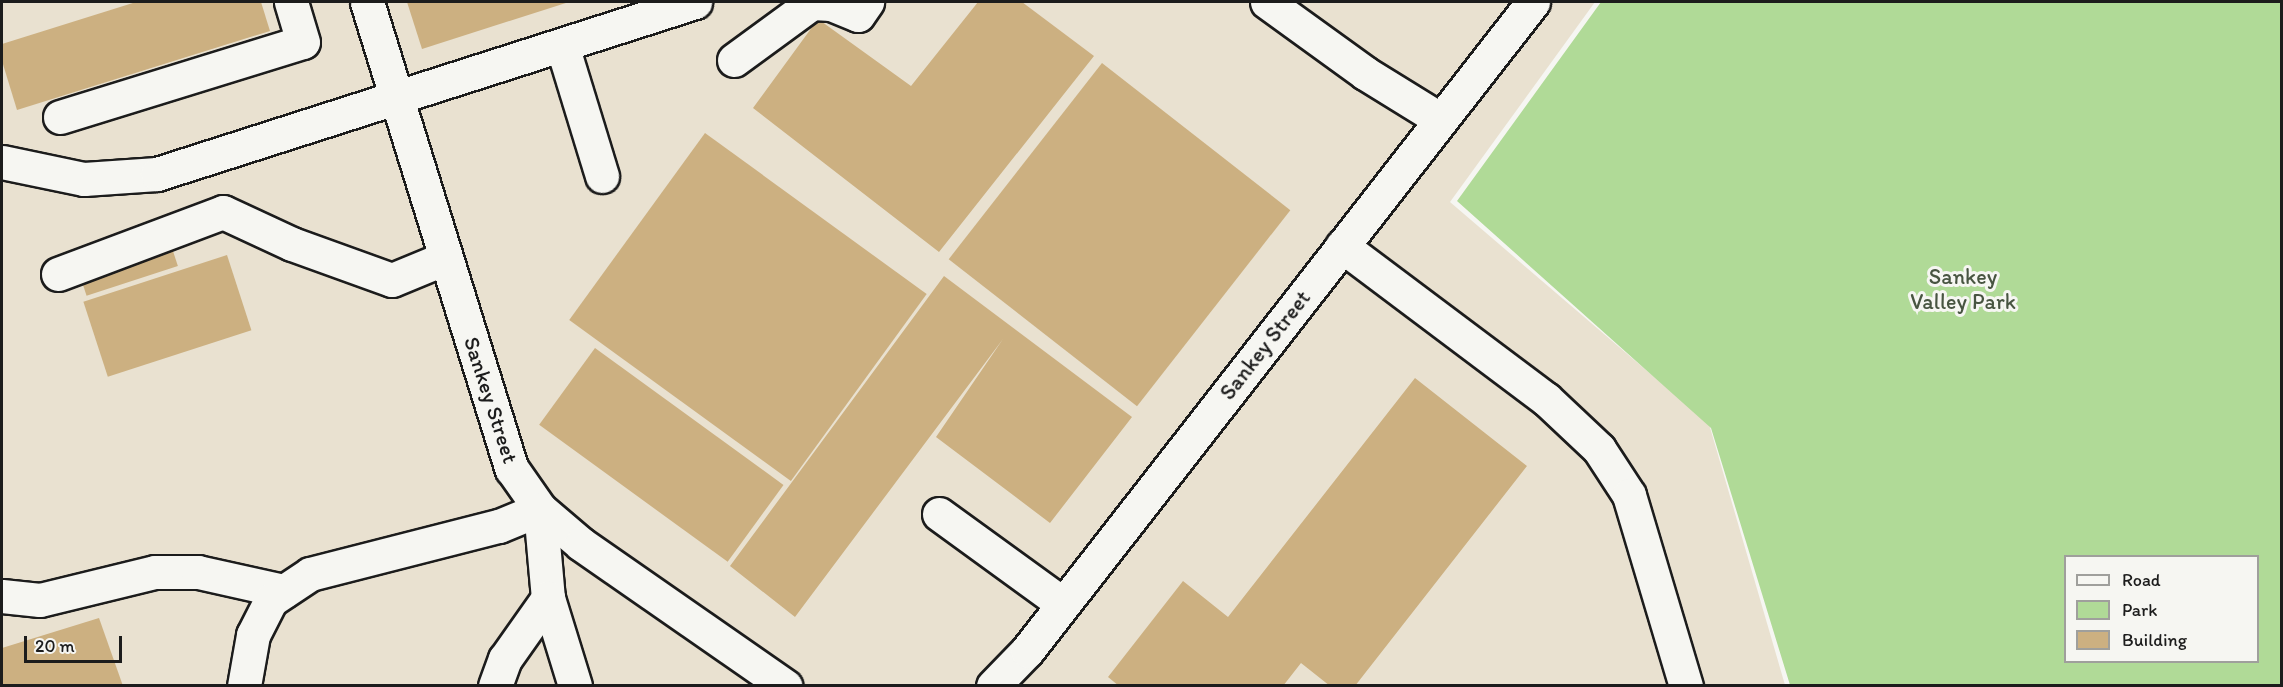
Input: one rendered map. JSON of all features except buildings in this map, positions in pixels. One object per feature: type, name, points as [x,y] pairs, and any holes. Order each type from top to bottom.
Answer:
[{"type":"street","points":[[60,117],[303,42],[291,2]]},
{"type":"street","name":"Sankey Street","points":[[366,2],[399,98],[444,258],[512,468],[540,509],[581,544],[785,686]]},
{"type":"street","points":[[2,162],[84,179],[137,178],[399,98],[562,45],[626,12],[695,2]]},
{"type":"street","points":[[734,60],[812,3],[831,4],[858,15],[867,2]]},
{"type":"street","points":[[1267,2],[1365,73],[1441,120]]},
{"type":"street","name":"Sankey Street","points":[[993,686],[1063,603],[1533,2]]},
{"type":"street","points":[[562,45],[602,176]]},
{"type":"street","points":[[58,274],[223,212],[292,244],[392,280],[444,258]]},
{"type":"street","points":[[1342,246],[1546,399],[1599,449],[1629,495],[1686,686]]},
{"type":"street","points":[[244,686],[252,635],[271,600],[310,574],[499,526],[540,509],[548,598],[575,686]]},
{"type":"street","points":[[939,514],[1063,603]]},
{"type":"street","points":[[2,596],[40,600],[155,572],[198,572],[284,591]]},
{"type":"street","points":[[495,686],[506,659],[548,598]]},
{"type":"shaded area","points":[[2,2],[1595,2],[1450,202],[1709,424],[1785,685],[2,685]]},
{"type":"green space","name":"Sankey Valley Park","points":[[1601,2],[2281,2],[2281,685],[1790,685],[1711,428],[1457,201]]}]
